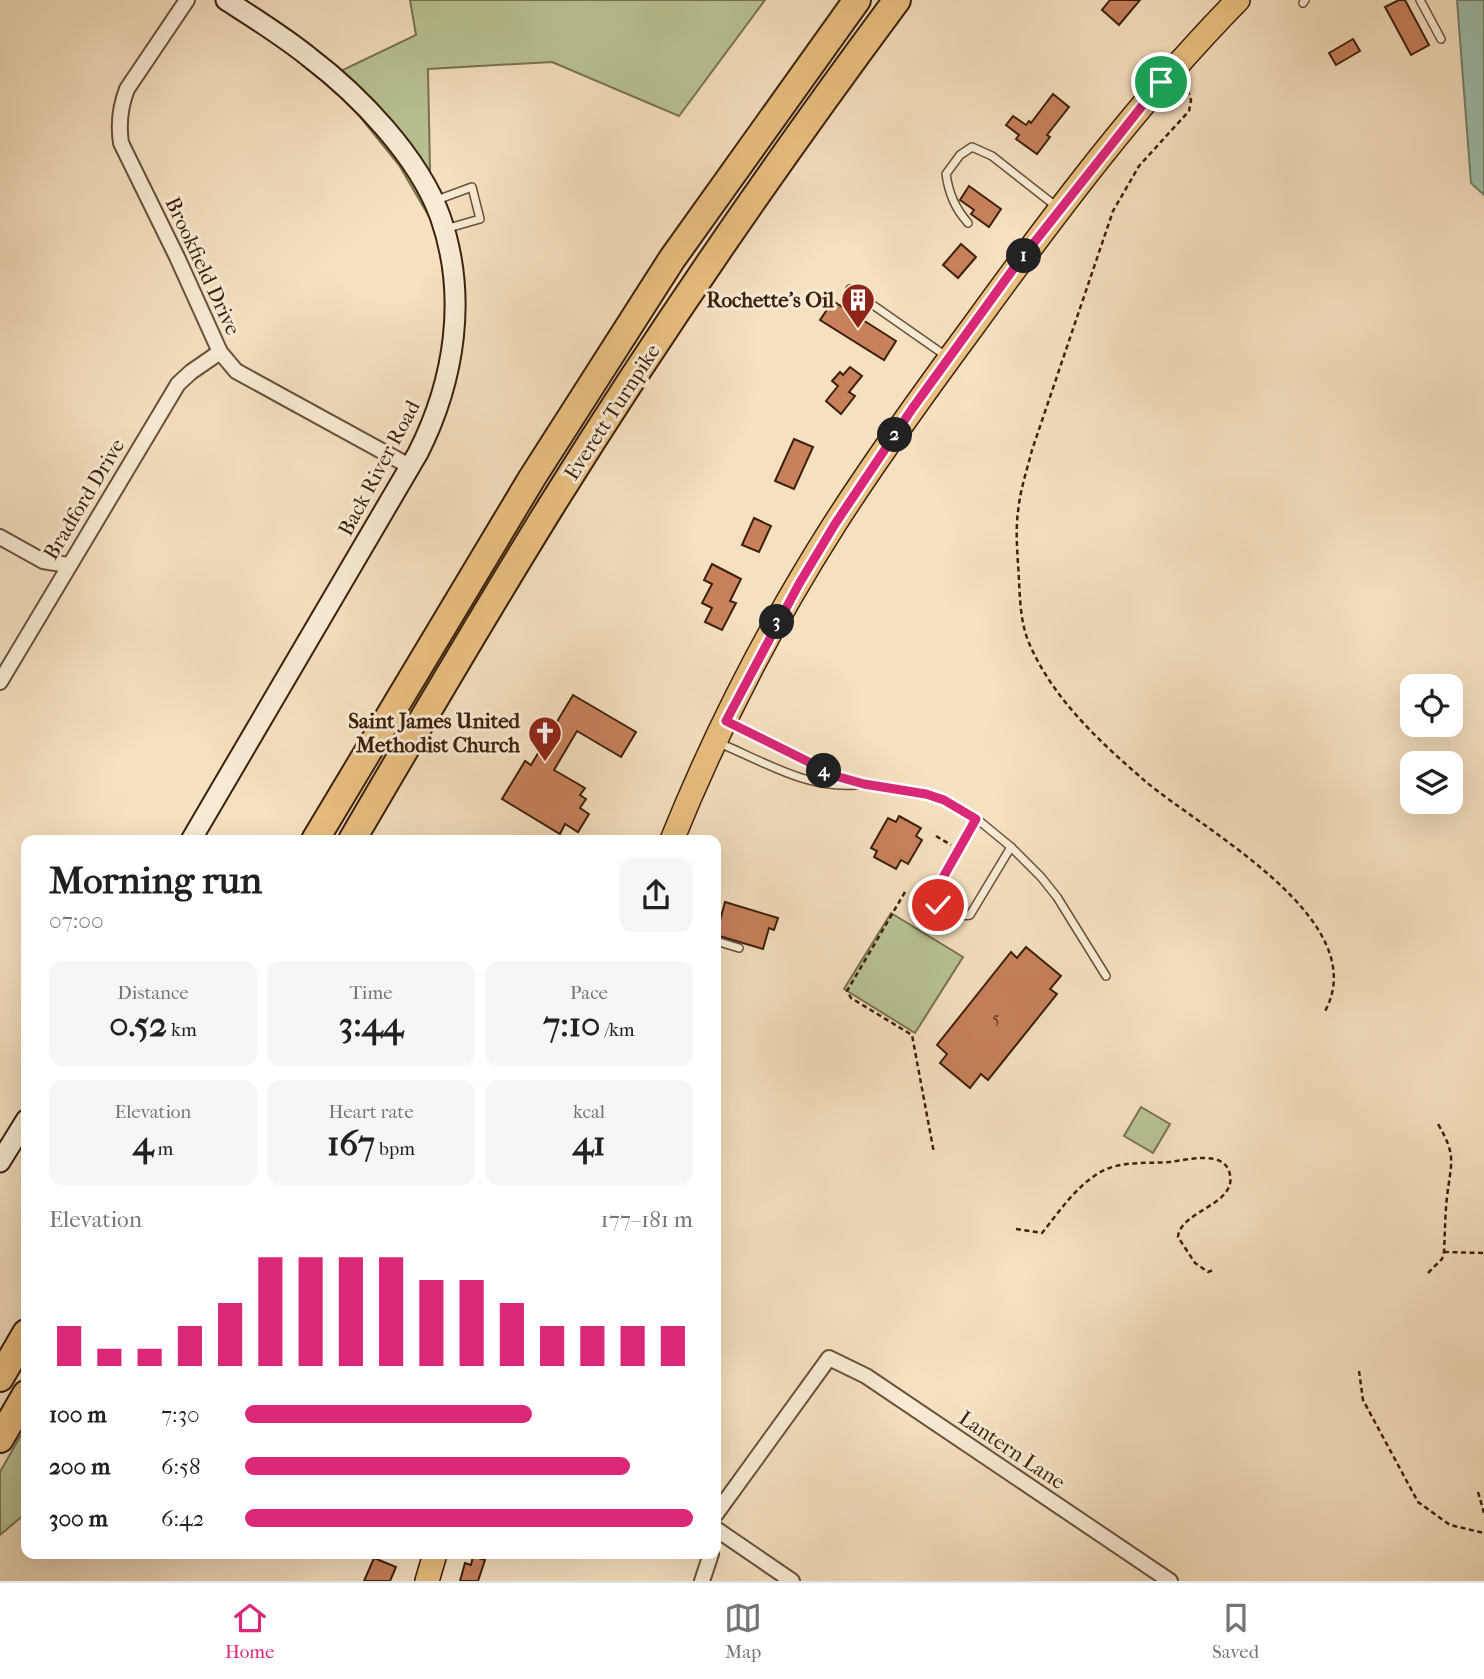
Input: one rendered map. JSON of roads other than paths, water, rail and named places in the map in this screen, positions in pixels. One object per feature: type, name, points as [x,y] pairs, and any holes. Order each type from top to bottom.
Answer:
[{"type":"highway","name":"Everett Turnpike","points":[[318,835],[524,489],[657,282],[857,0]]},
{"type":"highway","name":"Everett Turnpike","points":[[355,835],[547,514],[695,284],[897,0]]},
{"type":"highway","points":[[0,1378],[21,1342]]},
{"type":"highway","points":[[0,1439],[21,1403]]},
{"type":"main road","points":[[673,835],[726,721],[788,602],[835,524],[949,358],[1060,209],[1173,69],[1236,1]]},
{"type":"main road","points":[[427,1581],[434,1559]]},
{"type":"street","name":"Brookfield Drive","points":[[187,0],[127,89],[122,101],[119,128],[121,143],[220,352],[236,371],[411,467]]},
{"type":"street","name":"Back River Road","points":[[194,835],[411,467],[439,406],[452,354],[455,320],[454,285],[444,229],[434,201],[415,169],[395,142],[335,78],[308,56],[226,0]]},
{"type":"street","name":"Bradford Drive","points":[[0,682],[178,384],[220,352]]},
{"type":"street","points":[[0,537],[43,561],[68,565]]},
{"type":"street","points":[[0,1162],[21,1128]]},
{"type":"street","name":"Lantern Lane","points":[[721,1507],[829,1358],[866,1376],[1170,1581]]},
{"type":"street","points":[[721,1537],[792,1581]]},
{"type":"street","points":[[702,1581],[709,1559]]},
{"type":"lane","points":[[1420,0],[1441,39]]},
{"type":"lane","points":[[968,223],[957,210],[948,191],[946,174],[960,155],[972,148],[992,156],[1060,209]]},
{"type":"lane","points":[[434,201],[472,187],[480,219],[444,229]]},
{"type":"lane","points":[[850,289],[949,358]]},
{"type":"lane","points":[[726,721],[818,768],[864,784],[926,794],[952,804],[976,819],[1012,847],[1057,897],[1106,976]]},
{"type":"lane","points":[[716,742],[778,770],[815,782],[841,786],[864,784]]},
{"type":"lane","points":[[976,819],[932,897],[938,905],[961,917],[970,915],[1012,847]]},
{"type":"lane","points":[[721,943],[739,948]]},
{"type":"place","name":"Rochette's Oil","points":[[858,330]]},
{"type":"place","name":"Saint James United Methodist Church","points":[[545,763]]}]
